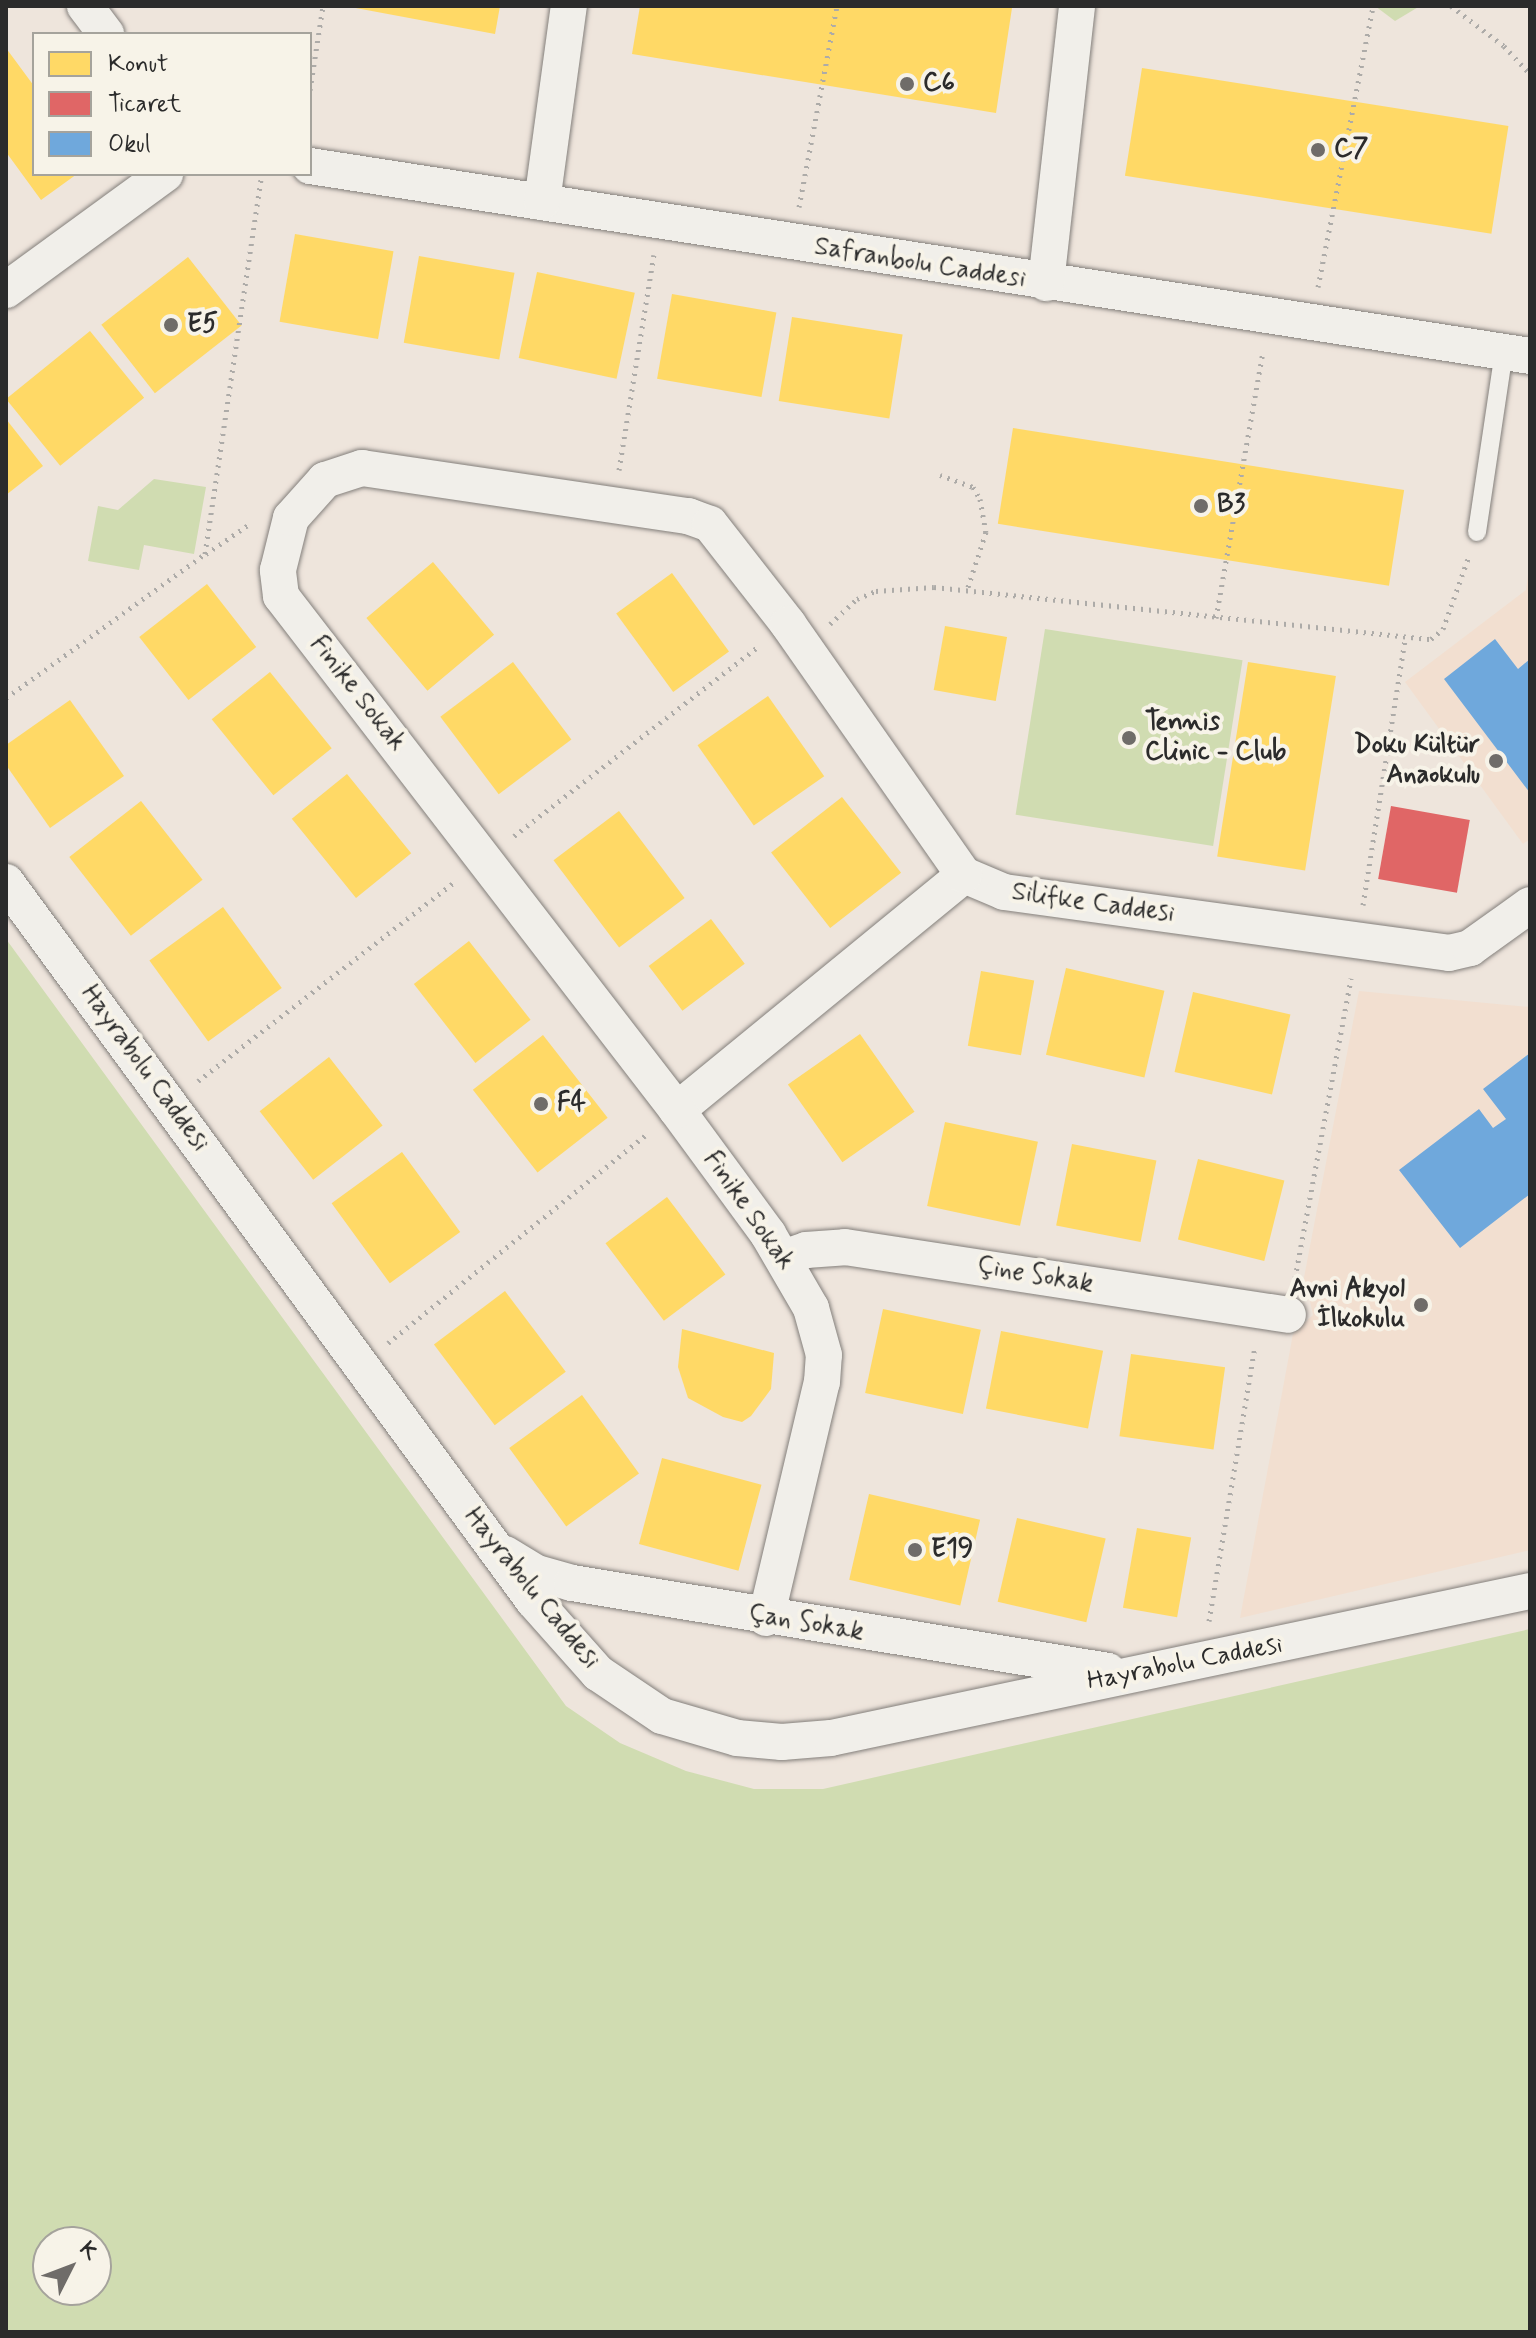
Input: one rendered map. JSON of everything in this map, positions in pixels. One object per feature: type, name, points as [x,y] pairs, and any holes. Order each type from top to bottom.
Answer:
[{"type":"street","points":[[85,6],[104,32]]},
{"type":"street","points":[[542,202],[569,6]]},
{"type":"street","points":[[1046,283],[1077,6]]},
{"type":"street","name":"Safranbolu Caddesi","points":[[312,166],[1517,354]]},
{"type":"street","points":[[6,290],[162,176]]},
{"type":"street","name":"Finike Sokak","points":[[766,1618],[823,1368],[818,1326],[783,1258],[677,1110],[281,596],[278,579],[283,536],[295,512],[325,480],[362,468],[688,516],[720,530],[964,875]]},
{"type":"street","points":[[677,1110],[964,875]]},
{"type":"street","name":"Silifke Caddesi","points":[[964,875],[1004,892],[1357,942],[1464,951],[1530,905]]},
{"type":"street","name":"Hayrabolu Caddesi","points":[[6,882],[489,1542],[598,1673],[662,1716],[718,1735],[782,1742],[831,1738],[1530,1591]]},
{"type":"street","name":"Çine Sokak","points":[[783,1258],[806,1250],[845,1247],[1275,1313]]},
{"type":"street","name":"Çan Sokak","points":[[489,1542],[527,1568],[572,1583],[766,1618],[1134,1674]]},
{"type":"lane","points":[[1477,532],[1517,354]]},
{"type":"path","points":[[312,77],[323,6]]},
{"type":"path","points":[[792,243],[837,6]]},
{"type":"path","points":[[1311,323],[1373,6]]},
{"type":"path","points":[[1451,6],[1504,46],[1530,74]]},
{"type":"path","points":[[6,698],[205,554],[262,176]]},
{"type":"path","points":[[614,505],[659,222]]},
{"type":"path","points":[[1216,618],[1269,317]]},
{"type":"path","points":[[940,475],[973,487],[980,499],[986,532],[967,590]]},
{"type":"path","points":[[810,655],[857,599],[895,588],[967,590],[1405,639],[1431,639],[1443,629],[1477,532]]},
{"type":"path","points":[[1202,1661],[1357,942],[1405,639]]},
{"type":"path","points":[[360,1365],[677,1110]]},
{"type":"shaded area","name":"Doku Kültür Anaokulu","points":[[1530,559],[1530,839],[1523,844],[1405,682],[1526,590]]},
{"type":"shaded area","name":"Avni Akyol İlkokulu","points":[[1359,991],[1530,1007],[1530,1550],[1240,1618],[1293,1334],[1313,1315],[1310,1301],[1301,1293]]},
{"type":"green space","points":[[1375,6],[1420,6],[1395,21]]},
{"type":"green space","points":[[154,479],[206,487],[194,554],[144,545],[139,570],[88,561],[98,506],[118,510]]},
{"type":"green space","name":"Tennis Clinic - Club","points":[[1045,629],[1243,660],[1213,846],[1016,815]]},
{"type":"green space","points":[[6,939],[566,1706],[620,1743],[686,1771],[754,1789],[823,1789],[1530,1629],[1530,2332],[6,2332]]},
{"type":"building: Konut","points":[[345,6],[500,6],[495,34]]},
{"type":"building: Konut","name":"C6","points":[[640,6],[1012,8],[996,113],[632,54]]},
{"type":"building: Konut","points":[[6,48],[32,83],[32,176],[74,176],[41,200],[6,152]]},
{"type":"building: Konut","name":"C7","points":[[1142,68],[1508,126],[1491,234],[1125,176]]},
{"type":"building: Konut","points":[[295,234],[393,251],[378,339],[280,322]]},
{"type":"building: Konut","points":[[419,256],[515,273],[499,360],[404,343]]},
{"type":"building: Konut","name":"E5","points":[[188,257],[242,326],[155,393],[101,325]]},
{"type":"building: Konut","points":[[537,272],[635,293],[617,379],[519,358]]},
{"type":"building: Konut","points":[[672,294],[776,312],[761,397],[657,379]]},
{"type":"building: Konut","points":[[792,317],[903,335],[889,418],[779,401]]},
{"type":"building: Konut","points":[[90,331],[144,398],[60,466],[6,399]]},
{"type":"building: Konut","points":[[6,419],[43,466],[6,495]]},
{"type":"building: Konut","name":"B3","points":[[1013,428],[1404,490],[1389,586],[998,524]]},
{"type":"building: Konut","points":[[433,562],[494,635],[427,691],[366,618]]},
{"type":"building: Konut","points":[[672,573],[729,651],[673,692],[616,614]]},
{"type":"building: Konut","points":[[207,584],[256,647],[188,700],[139,637]]},
{"type":"building: Konut","points":[[945,626],[1007,637],[996,701],[934,690]]},
{"type":"building: Konut","points":[[513,662],[571,739],[499,794],[440,717]]},
{"type":"building: Konut","points":[[1248,662],[1336,676],[1305,870],[1217,857]]},
{"type":"building: Konut","points":[[270,672],[332,748],[273,795],[212,719]]},
{"type":"building: Konut","points":[[768,696],[824,776],[754,826],[698,745]]},
{"type":"building: Konut","points":[[70,700],[124,776],[50,828],[6,765],[6,745]]},
{"type":"building: Konut","points":[[347,774],[411,853],[356,898],[292,819]]},
{"type":"building: Konut","points":[[842,797],[901,873],[830,928],[771,852]]},
{"type":"building: Konut","points":[[141,801],[203,880],[131,936],[69,857]]},
{"type":"building: Konut","points":[[619,811],[685,898],[619,947],[554,860]]},
{"type":"building: Konut","points":[[223,907],[282,988],[208,1041],[149,960]]},
{"type":"building: Konut","points":[[711,919],[745,964],[682,1011],[649,966]]},
{"type":"building: Konut","points":[[469,941],[531,1020],[475,1063],[414,984]]},
{"type":"building: Konut","points":[[1066,968],[1164,991],[1144,1077],[1046,1055]]},
{"type":"building: Konut","points":[[981,971],[1034,980],[1021,1055],[968,1046]]},
{"type":"building: Konut","points":[[1193,992],[1290,1014],[1272,1094],[1175,1072]]},
{"type":"building: Konut","points":[[860,1034],[914,1112],[842,1162],[788,1084]]},
{"type":"building: Konut","name":"F4","points":[[543,1035],[608,1118],[538,1173],[473,1090]]},
{"type":"building: Konut","points":[[329,1057],[383,1126],[313,1180],[260,1111]]},
{"type":"building: Konut","points":[[945,1122],[1038,1142],[1020,1226],[927,1206]]},
{"type":"building: Konut","points":[[1072,1144],[1156,1160],[1141,1242],[1056,1225]]},
{"type":"building: Konut","points":[[402,1152],[460,1232],[390,1283],[332,1203]]},
{"type":"building: Konut","points":[[1198,1159],[1284,1181],[1264,1261],[1178,1240]]},
{"type":"building: Konut","points":[[667,1197],[725,1274],[664,1321],[606,1243]]},
{"type":"building: Konut","points":[[505,1291],[566,1372],[495,1425],[434,1345]]},
{"type":"building: Konut","points":[[883,1309],[981,1330],[963,1414],[865,1393]]},
{"type":"building: Konut","points":[[682,1329],[774,1353],[771,1389],[751,1416],[742,1422],[723,1417],[688,1398],[678,1367]]},
{"type":"building: Konut","points":[[1001,1331],[1103,1351],[1088,1428],[986,1409]]},
{"type":"building: Konut","points":[[1131,1354],[1225,1367],[1214,1449],[1119,1436]]},
{"type":"building: Konut","points":[[582,1395],[639,1473],[566,1526],[509,1448]]},
{"type":"building: Konut","points":[[662,1458],[761,1485],[738,1571],[639,1544]]},
{"type":"building: Konut","name":"E19","points":[[869,1494],[980,1520],[960,1605],[849,1580]]},
{"type":"building: Konut","points":[[1017,1518],[1106,1538],[1086,1622],[998,1602]]},
{"type":"building: Konut","points":[[1137,1528],[1191,1538],[1177,1617],[1123,1608]]},
{"type":"building: Ticaret","points":[[1391,806],[1470,820],[1457,893],[1378,879]]},
{"type":"building: Okul","points":[[1495,639],[1518,669],[1530,659],[1530,793],[1444,679]]},
{"type":"building: Okul","points":[[1530,1053],[1530,1194],[1460,1248],[1399,1170],[1479,1109],[1493,1128],[1506,1119],[1483,1089]]},
{"type":"place","name":"C6","points":[[907,84]]},
{"type":"place","name":"C7","points":[[1318,150]]},
{"type":"place","name":"E5","points":[[171,325]]},
{"type":"place","name":"B3","points":[[1201,506]]},
{"type":"place","name":"Tennis Clinic - Club","points":[[1129,738]]},
{"type":"place","name":"Doku Kültür Anaokulu","points":[[1496,761]]},
{"type":"place","name":"F4","points":[[541,1104]]},
{"type":"place","name":"Avni Akyol İlkokulu","points":[[1421,1305]]},
{"type":"place","name":"E19","points":[[915,1550]]}]
